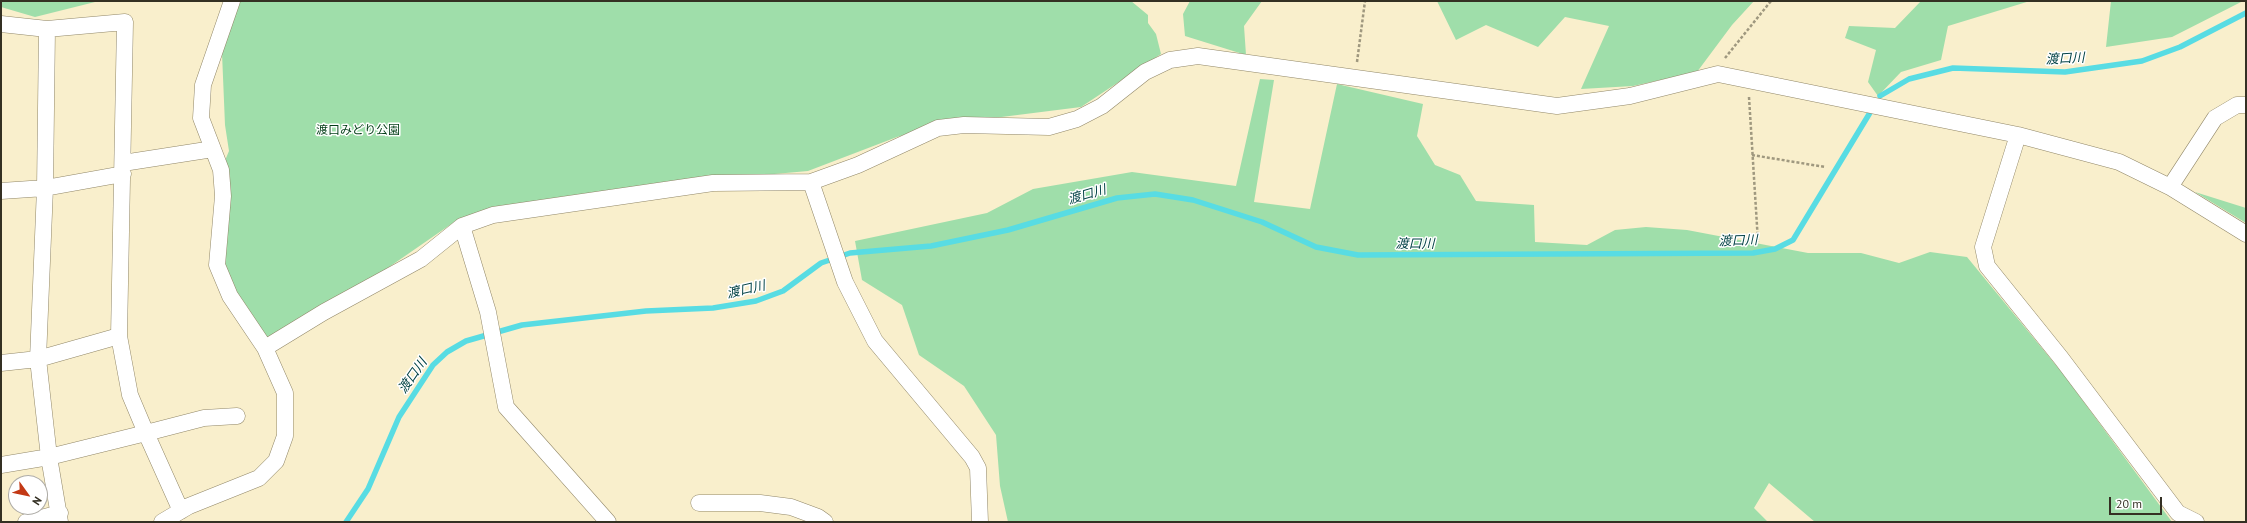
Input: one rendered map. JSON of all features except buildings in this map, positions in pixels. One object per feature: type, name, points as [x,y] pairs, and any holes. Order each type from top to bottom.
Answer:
[{"type":"street","points":[[162,522],[180,510],[259,478],[276,461],[285,436],[284,393],[265,348],[230,296],[217,265],[224,196],[221,170],[201,118],[203,85],[232,1]]},
{"type":"street","points":[[1,24],[47,29],[126,22],[119,336],[130,395],[180,510]]},
{"type":"street","points":[[26,522],[60,518],[49,457],[38,359],[45,188],[47,29]]},
{"type":"street","points":[[265,348],[324,312],[421,259],[462,226],[493,215],[712,183],[812,182],[858,166],[938,128],[964,125],[1049,127],[1077,119],[1102,106],[1145,72],[1170,60],[1198,56],[1355,76],[1557,106],[1630,96],[1718,74],[2018,136],[2119,162],[2170,187],[2246,234]]},
{"type":"street","points":[[2170,187],[2215,118],[2236,105],[2246,106]]},
{"type":"street","points":[[2018,136],[1983,247],[1987,266],[2061,358],[2178,513],[2196,522]]},
{"type":"street","points":[[1,191],[45,188],[213,149]]},
{"type":"street","points":[[812,182],[845,282],[875,341],[972,457],[978,468],[980,522]]},
{"type":"street","points":[[462,226],[488,312],[506,407],[608,522]]},
{"type":"street","points":[[1,363],[38,359],[119,336]]},
{"type":"street","points":[[1,465],[49,457],[204,418],[237,416]]},
{"type":"street","points":[[699,503],[760,503],[791,507],[818,517],[825,522]]},
{"type":"path","points":[[1355,76],[1365,1]]},
{"type":"path","points":[[1718,74],[1727,54],[1771,1]]},
{"type":"path","points":[[1748,80],[1758,242]]},
{"type":"path","points":[[1752,155],[1825,167]]},
{"type":"green space","points":[[1,1],[99,1],[35,17],[1,7]]},
{"type":"green space","name":"渡口みどり公園","points":[[239,1],[1131,1],[1148,15],[1148,23],[1156,34],[1161,54],[1081,107],[938,125],[897,137],[808,171],[696,181],[460,218],[324,312],[265,348],[218,268],[221,170],[229,151],[225,125],[222,53]]},
{"type":"green space","points":[[1190,1],[1262,1],[1244,26],[1246,55],[1185,36],[1183,14]]},
{"type":"green space","points":[[1437,1],[1754,1],[1732,25],[1697,72],[1633,86],[1581,89],[1609,26],[1565,17],[1538,47],[1486,25],[1456,40]]},
{"type":"green space","points":[[1921,1],[2030,1],[1948,26],[1941,60],[1901,72],[1878,96],[1868,82],[1876,50],[1845,38],[1849,26],[1895,28]]},
{"type":"green space","points":[[2111,1],[2243,1],[2172,37],[2106,47]]},
{"type":"green space","points":[[1260,79],[1274,80],[1254,202],[1310,209],[1337,84],[1423,104],[1417,136],[1435,165],[1460,175],[1476,201],[1534,205],[1535,242],[1587,245],[1615,230],[1646,227],[1687,230],[1808,253],[1861,253],[1899,263],[1930,252],[1967,257],[2064,375],[2172,522],[1815,522],[1769,483],[1754,508],[1768,522],[1008,522],[1000,486],[996,435],[964,386],[919,355],[902,305],[862,280],[855,241],[987,213],[1033,189],[1132,172],[1236,186]]},
{"type":"green space","points":[[2195,192],[2246,208],[2246,223]]},
{"type":"waterway","name":"渡口川","points":[[1880,96],[1909,79],[1953,68],[2065,72],[2142,61],[2180,47],[2246,13]]},
{"type":"waterway","name":"渡口川","points":[[346,522],[368,489],[399,417],[433,365],[447,352],[466,341],[522,325],[646,311],[713,308],[756,301],[783,291],[821,263],[850,253],[931,246],[1008,230],[1117,198],[1155,194],[1193,200],[1262,222],[1316,247],[1358,255],[1753,253],[1775,249],[1793,240],[1871,111]]}]
